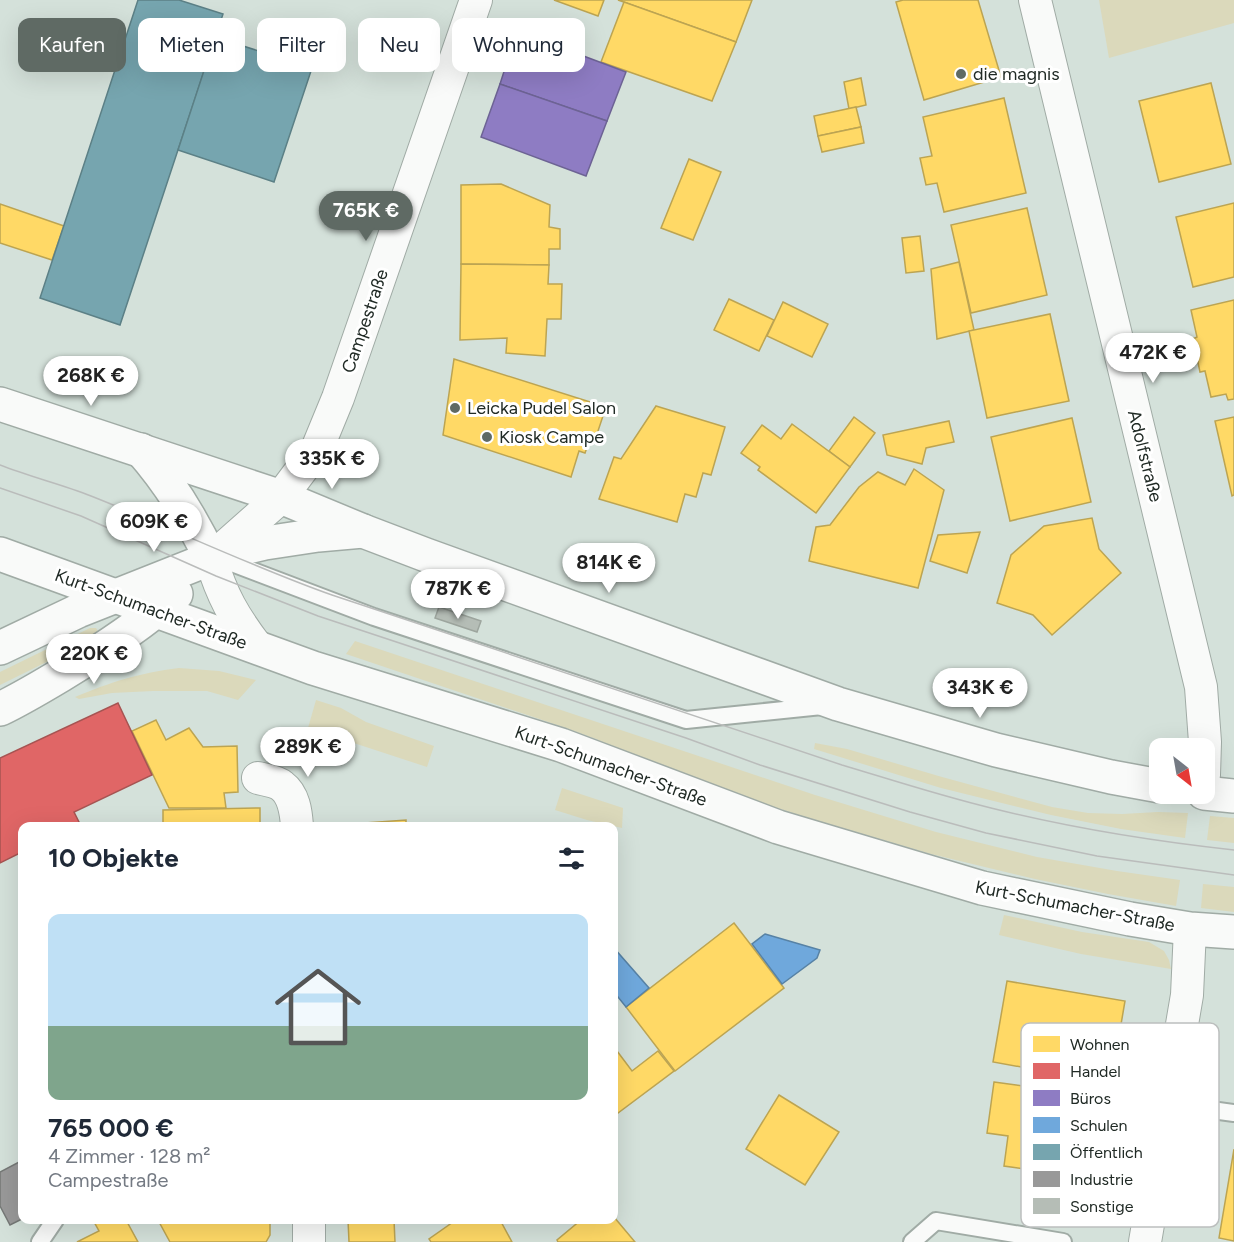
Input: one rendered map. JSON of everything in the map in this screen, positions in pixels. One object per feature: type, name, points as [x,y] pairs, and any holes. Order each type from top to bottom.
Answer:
[{"type":"main road","points":[[0,404],[281,497],[363,531],[838,704],[996,750],[1149,784]]},
{"type":"main road","points":[[154,454],[160,473],[195,527],[217,554]]},
{"type":"main road","points":[[0,648],[78,610],[217,554],[266,543],[363,531]]},
{"type":"main road","name":"Kurt-Schumacher-Straße","points":[[0,554],[313,668],[561,745],[789,831],[982,888],[1130,920],[1234,933]]},
{"type":"main road","points":[[0,709],[94,655],[158,610],[217,554]]},
{"type":"main road","points":[[1215,794],[1234,796]]},
{"type":"street","name":"Campestraße","points":[[217,554],[281,497],[317,449],[330,421],[476,0]]},
{"type":"street","name":"Adolfstraße","points":[[1035,0],[1201,687],[1205,738]]},
{"type":"street","points":[[217,554],[221,590],[229,607],[257,647]]},
{"type":"street","points":[[258,778],[281,785],[291,797],[297,822]]},
{"type":"street","points":[[1182,1023],[1187,995],[1191,929]]},
{"type":"street","points":[[309,1224],[309,1242]]},
{"type":"street","points":[[1145,1242],[1148,1227]]},
{"type":"lane","points":[[217,554],[224,560],[374,617],[686,720],[838,704]]},
{"type":"lane","points":[[1219,1111],[1234,1113]]},
{"type":"lane","points":[[912,1242],[936,1221],[1063,1242]]},
{"type":"lane","points":[[40,1242],[52,1224]]},
{"type":"shaded area","points":[[1099,0],[1234,0],[1234,23],[1109,58]]},
{"type":"shaded area","points":[[90,628],[96,628],[99,633],[97,637],[0,685],[0,672]]},
{"type":"shaded area","points":[[355,641],[815,795],[936,832],[1037,857],[1180,880],[1176,906],[1035,879],[931,854],[808,818],[648,764],[596,739],[560,726],[346,654]]},
{"type":"shaded area","points":[[179,668],[219,671],[256,680],[238,700],[207,691],[153,691],[112,693],[79,699],[75,697],[126,679]]},
{"type":"shaded area","points":[[316,700],[341,708],[366,722],[434,746],[427,767],[308,728]]},
{"type":"shaded area","points":[[815,743],[847,749],[1052,807],[1088,813],[1188,813],[1185,838],[1121,829],[1051,815],[941,788],[814,749]]},
{"type":"shaded area","points":[[562,788],[623,808],[622,828],[618,827],[618,822],[596,822],[555,810]]},
{"type":"shaded area","points":[[1210,816],[1234,818],[1234,843],[1207,840]]},
{"type":"shaded area","points":[[1203,884],[1234,887],[1234,912],[1201,908]]},
{"type":"shaded area","points":[[1004,915],[1082,932],[1149,942],[1164,951],[1171,969],[1081,954],[999,935]]},
{"type":"building: Wohnen","points":[[554,0],[604,0],[598,16]]},
{"type":"building: Wohnen","points":[[618,0],[752,0],[736,42]]},
{"type":"building: Wohnen","points":[[903,0],[978,0],[1001,77],[924,100],[896,2]]},
{"type":"building: Wohnen","points":[[624,2],[736,42],[712,101],[601,62]]},
{"type":"building: Wohnen","points":[[861,78],[866,105],[849,109],[844,82]]},
{"type":"building: Wohnen","points":[[1211,83],[1231,164],[1159,182],[1139,101]]},
{"type":"building: Wohnen","points":[[1004,98],[1026,193],[944,212],[937,183],[926,185],[920,158],[932,156],[923,117]]},
{"type":"building: Wohnen","points":[[856,107],[861,127],[818,136],[814,116]]},
{"type":"building: Wohnen","points":[[861,127],[864,143],[822,152],[818,136]]},
{"type":"building: Wohnen","points":[[689,159],[721,172],[693,240],[661,228]]},
{"type":"building: Wohnen","points":[[501,184],[550,205],[549,227],[560,229],[560,249],[549,249],[549,265],[461,264],[461,185]]},
{"type":"building: Wohnen","points":[[1234,203],[1234,277],[1193,287],[1176,217]]},
{"type":"building: Wohnen","points":[[0,204],[64,226],[52,260],[0,243]]},
{"type":"building: Wohnen","points":[[1027,208],[1047,295],[971,313],[951,225]]},
{"type":"building: Wohnen","points":[[920,236],[924,271],[906,273],[902,238]]},
{"type":"building: Wohnen","points":[[959,262],[974,330],[937,339],[931,269]]},
{"type":"building: Wohnen","points":[[461,264],[549,265],[548,284],[562,284],[561,319],[547,319],[545,356],[506,353],[507,338],[460,340]]},
{"type":"building: Wohnen","points":[[729,299],[774,320],[759,351],[714,330]]},
{"type":"building: Wohnen","points":[[1234,300],[1234,399],[1228,400],[1226,394],[1211,397],[1205,371],[1200,372],[1193,339],[1197,337],[1191,310]]},
{"type":"building: Wohnen","points":[[783,302],[828,324],[812,357],[767,336]]},
{"type":"building: Wohnen","points":[[1050,314],[1069,401],[987,418],[969,331]]},
{"type":"building: Wohnen","points":[[454,359],[606,407],[597,434],[592,433],[585,453],[579,451],[571,477],[443,435]]},
{"type":"building: Wohnen","points":[[656,406],[725,427],[711,475],[703,473],[696,497],[685,494],[677,522],[599,499],[614,457],[621,459]]},
{"type":"building: Wohnen","points":[[854,417],[875,433],[850,467],[829,451]]},
{"type":"building: Wohnen","points":[[1234,417],[1234,495],[1232,496],[1215,421]]},
{"type":"building: Wohnen","points":[[1072,418],[1091,502],[1010,521],[991,437]]},
{"type":"building: Wohnen","points":[[949,421],[954,442],[926,448],[922,464],[887,455],[883,435]]},
{"type":"building: Wohnen","points":[[792,424],[850,467],[816,513],[758,470],[760,467],[741,453],[762,425],[781,439]]},
{"type":"building: Wohnen","points":[[914,469],[944,490],[918,588],[809,561],[816,527],[830,525],[859,487],[878,472],[905,485]]},
{"type":"building: Wohnen","points":[[1092,518],[1099,549],[1121,573],[1052,635],[1033,615],[997,603],[1011,555],[1044,526]]},
{"type":"building: Wohnen","points":[[980,532],[967,573],[930,561],[938,535]]},
{"type":"building: Wohnen","points":[[156,720],[166,740],[189,728],[203,747],[237,746],[238,792],[224,793],[226,808],[169,808],[132,731]]},
{"type":"building: Wohnen","points":[[260,808],[260,822],[163,822],[163,810]]},
{"type":"building: Wohnen","points":[[406,820],[406,822],[378,822]]},
{"type":"building: Wohnen","points":[[734,923],[784,988],[675,1071],[626,1007]]},
{"type":"building: Wohnen","points":[[1007,981],[1125,1001],[1121,1023],[1021,1023],[1021,1067],[993,1062]]},
{"type":"building: Wohnen","points":[[658,1051],[674,1071],[618,1113],[618,1052],[632,1071]]},
{"type":"building: Wohnen","points":[[994,1082],[1021,1086],[1021,1168],[1004,1166],[1008,1136],[987,1133]]},
{"type":"building: Wohnen","points":[[779,1095],[839,1132],[805,1185],[746,1149]]},
{"type":"building: Wohnen","points":[[1234,1149],[1234,1241],[1219,1238]]},
{"type":"building: Wohnen","points":[[618,1222],[635,1242],[558,1242],[557,1240],[576,1224],[618,1224]]},
{"type":"building: Wohnen","points":[[95,1224],[128,1224],[138,1242],[77,1242],[99,1231]]},
{"type":"building: Wohnen","points":[[160,1224],[270,1224],[270,1235],[266,1242],[170,1242]]},
{"type":"building: Wohnen","points":[[348,1224],[394,1224],[395,1242],[349,1242]]},
{"type":"building: Wohnen","points":[[450,1224],[502,1224],[512,1242],[431,1242],[429,1239]]},
{"type":"building: Handel","points":[[118,703],[152,775],[74,812],[79,822],[18,822],[18,854],[0,863],[0,758]]},
{"type":"building: Büros","points":[[585,57],[626,72],[607,121],[500,84],[504,72],[585,72]]},
{"type":"building: Büros","points":[[500,84],[607,121],[586,176],[481,137]]},
{"type":"building: Schulen","points":[[765,934],[820,950],[817,958],[782,984],[752,944]]},
{"type":"building: Schulen","points":[[618,953],[649,988],[626,1007],[618,997]]},
{"type":"building: Öffentlich","points":[[138,0],[179,0],[223,14],[222,18],[138,18],[138,72],[204,72],[120,325],[40,298],[114,72],[126,72],[126,36]]},
{"type":"building: Öffentlich","points":[[245,47],[257,50],[257,72],[311,72],[274,182],[178,150],[204,72],[245,72]]},
{"type":"building: Industrie","points":[[18,1163],[18,1221],[10,1225],[0,1206],[0,1172]]},
{"type":"building: Sonstige","points":[[439,607],[481,621],[477,632],[435,618]]},
{"type":"tram line","points":[[0,465],[91,496],[271,572],[332,595],[842,765],[954,798],[1051,822],[1142,838],[1234,850]]},
{"type":"tram line","points":[[0,488],[81,516],[216,576],[318,616],[686,738],[760,765],[986,833],[1097,856],[1234,875]]},
{"type":"place","name":"die magnis","points":[[961,74]]},
{"type":"place","name":"Leicka Pudel Salon","points":[[455,408]]},
{"type":"place","name":"Kiosk Campe","points":[[487,437]]}]
